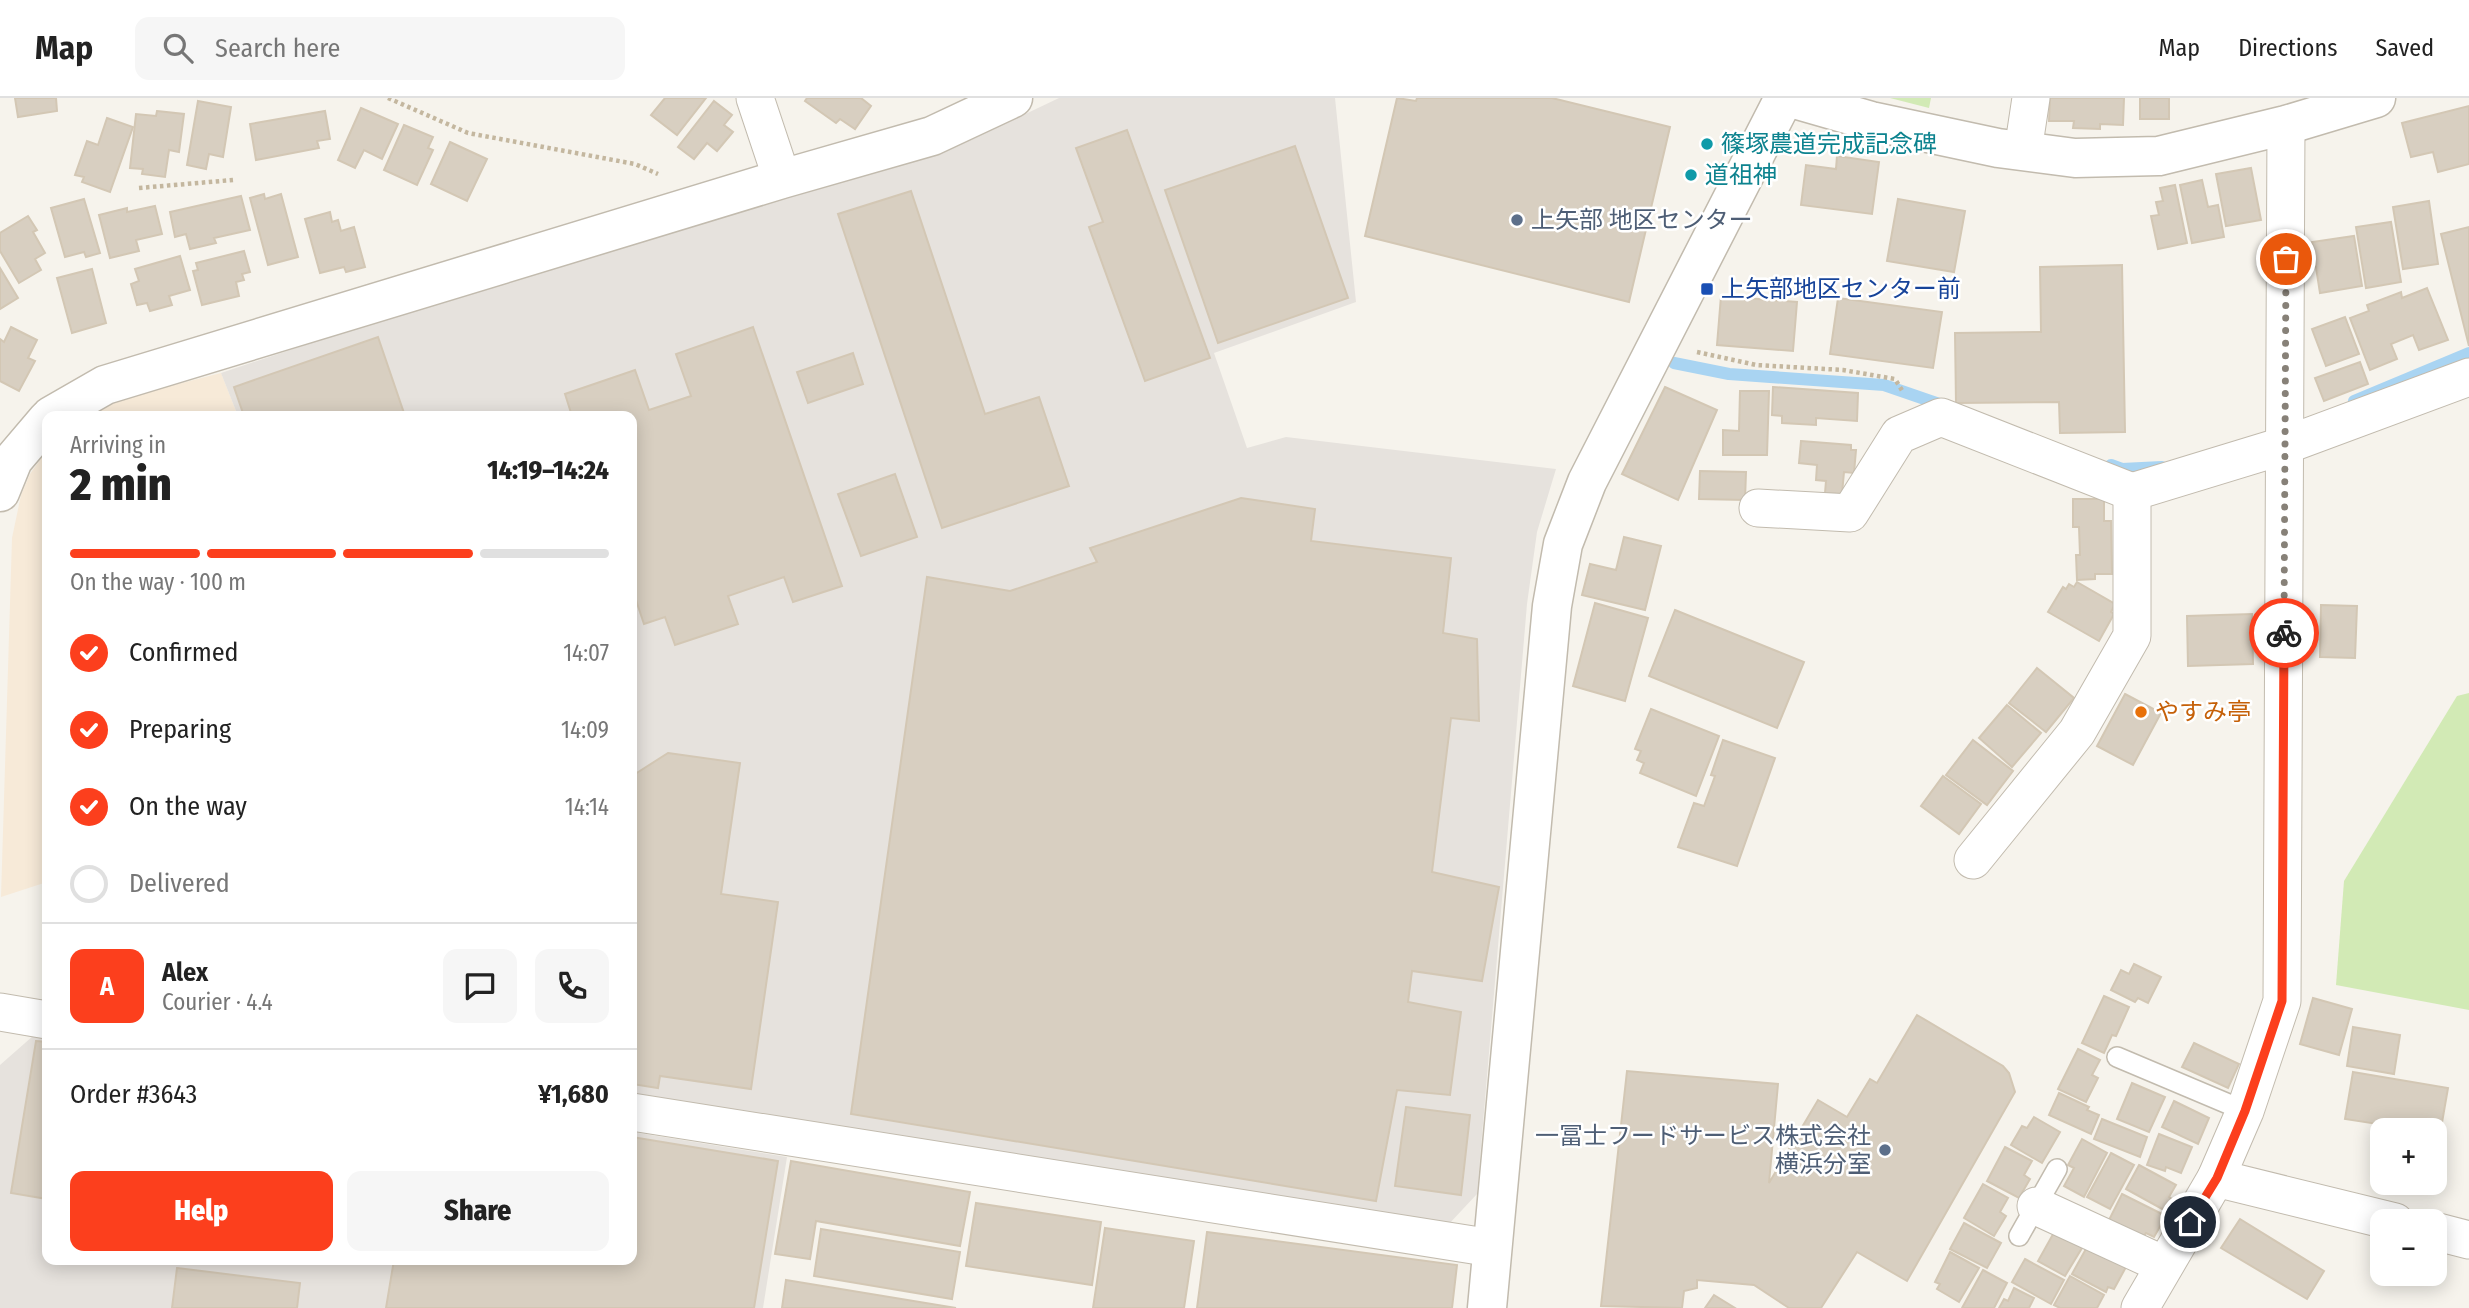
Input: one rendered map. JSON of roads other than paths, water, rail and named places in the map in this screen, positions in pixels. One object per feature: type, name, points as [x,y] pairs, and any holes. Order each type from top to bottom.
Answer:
[{"type":"street","points":[[755,98],[782,179]]},
{"type":"street","points":[[60,411],[105,385],[932,136],[1013,98]]},
{"type":"street","points":[[1487,1308],[1551,620],[1563,544],[1587,482],[1784,98]]},
{"type":"street","points":[[1791,98],[1871,121],[2023,151],[2076,158],[2159,156],[2286,125],[2375,98]]},
{"type":"street","points":[[2023,151],[2031,98]]},
{"type":"street","points":[[2140,1308],[2217,1178],[2245,1111],[2282,1001],[2286,125]]},
{"type":"street","points":[[1758,508],[1850,513],[1899,435],[1941,417],[2132,492],[2286,445],[2469,377]]},
{"type":"street","points":[[0,492],[13,460],[42,427]]},
{"type":"street","points":[[1973,860],[2077,733],[2132,636],[2132,492]]},
{"type":"street","points":[[0,1012],[42,1019]]},
{"type":"street","points":[[637,1113],[1492,1248]]},
{"type":"street","points":[[2217,1178],[2370,1216]]},
{"type":"street","points":[[2028,1221],[2164,1265]]},
{"type":"street","points":[[2447,1234],[2469,1240]]},
{"type":"lane","points":[[2117,1057],[2245,1111]]},
{"type":"lane","points":[[2028,1221],[2057,1169]]},
{"type":"waterway","points":[[2354,401],[2469,353]]},
{"type":"waterway","points":[[1674,363],[1729,374],[1884,385],[1945,406]]},
{"type":"waterway","points":[[2111,465],[2122,469],[2162,467]]},
{"type":"place","name":"篠塚農道完成記念碑","points":[[1707,144]]},
{"type":"place","name":"道祖神","points":[[1691,175]]},
{"type":"place","name":"上矢部 地区センター","points":[[1517,220]]},
{"type":"place","name":"上矢部地区センター前","points":[[1707,289]]},
{"type":"place","name":"やすみ亭","points":[[2141,712]]},
{"type":"place","name":"一冨士フードサービス株式会社 横浜分室","points":[[1885,1150]]}]
